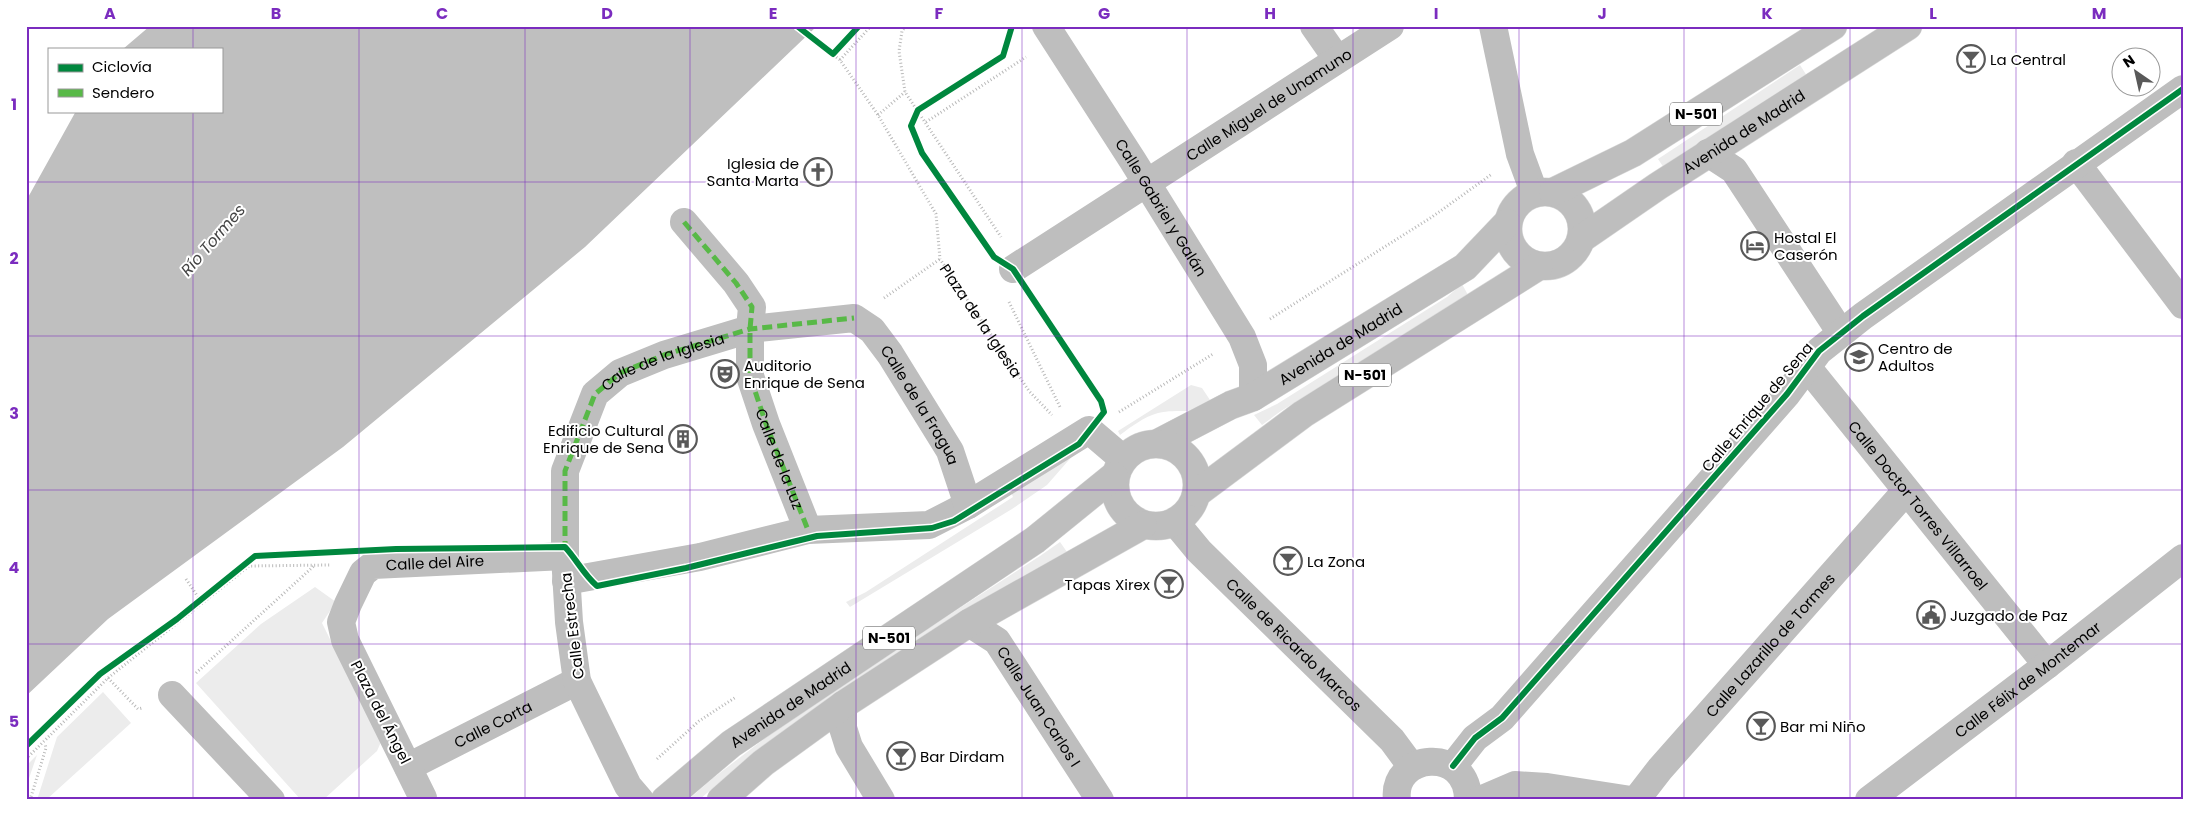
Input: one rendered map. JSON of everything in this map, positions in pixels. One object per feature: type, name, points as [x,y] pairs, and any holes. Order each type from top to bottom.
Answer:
[{"type":"main road","points":[[1314,26],[1337,59]]},
{"type":"main road","name":"Calle Miguel de Unamuno","points":[[1013,270],[1146,182],[1390,26]]},
{"type":"main road","points":[[1492,26],[1520,154],[1543,192],[1571,201],[1581,218],[1581,239]]},
{"type":"main road","name":"N-501","points":[[1508,223],[1516,204],[1633,153],[1833,26]]},
{"type":"main road","name":"Avenida de Madrid","points":[[1581,239],[1708,153],[1908,26]]},
{"type":"main road","name":"Calle Gabriel y Galán","points":[[1050,32],[1242,337],[1253,365],[1253,397]]},
{"type":"main road","name":"Calle Enrique de Sena","points":[[1453,766],[1476,738],[1502,718],[1808,368],[1819,352],[1841,333],[2183,88]]},
{"type":"main road","points":[[1708,153],[1734,170],[1841,333]]},
{"type":"main road","points":[[2076,163],[2183,304]]},
{"type":"main road","points":[[684,222],[736,283],[752,307],[750,329],[854,318]]},
{"type":"main road","points":[[1508,223],[1509,242],[1521,258],[1539,266]]},
{"type":"main road","name":"Avenida de Madrid","points":[[1158,443],[1224,409],[1253,397],[1465,267],[1508,223]]},
{"type":"main road","name":"N-501","points":[[1143,525],[1160,527],[1175,522],[1190,510],[1197,493],[1303,414],[1539,266],[1552,266],[1565,260],[1576,251],[1581,239]]},
{"type":"main road","name":"Calle de la Fragua","points":[[854,318],[872,330],[950,451],[968,504]]},
{"type":"main road","name":"Calle de la Luz","points":[[750,329],[750,376],[766,424],[808,530]]},
{"type":"main road","name":"Calle de la Iglesia","points":[[566,569],[565,471],[595,394],[620,373],[664,355],[750,329]]},
{"type":"main road","name":"Calle Doctor Torres Villarroel","points":[[1808,368],[2047,665]]},
{"type":"main road","points":[[968,504],[1082,434],[1119,467],[1115,497],[1125,514],[1143,525]]},
{"type":"main road","points":[[1158,443],[1180,451],[1194,469],[1197,493]]},
{"type":"main road","name":"N-501","points":[[1119,467],[1139,446],[1158,443]]},
{"type":"main road","name":"Avenida de Madrid","points":[[665,800],[731,744],[1035,540],[1119,467]]},
{"type":"main road","name":"Calle Lazarillo de Tormes","points":[[1636,800],[1660,769],[1906,491]]},
{"type":"main road","name":"Calle del Aire","points":[[341,622],[363,573],[373,565],[566,569],[700,558],[808,530],[929,525],[968,504]]},
{"type":"main road","name":"Calle de Ricardo Marcos","points":[[1175,522],[1199,551],[1373,720],[1392,740],[1412,768]]},
{"type":"main road","name":"Avenida de Madrid","points":[[721,800],[763,763],[843,705],[969,623],[1143,525]]},
{"type":"main road","name":"Calle Félix de Montemar","points":[[1869,800],[2047,665],[2183,558]]},
{"type":"main road","name":"Calle Estrecha","points":[[566,569],[569,622],[577,681],[628,786],[640,800]]},
{"type":"main road","name":"Plaza del Ángel","points":[[341,622],[345,640],[423,799]]},
{"type":"main road","name":"Calle Juan Carlos I","points":[[969,623],[997,641],[1100,800]]},
{"type":"main road","name":"Calle Corta","points":[[408,766],[577,681]]},
{"type":"main road","points":[[172,695],[272,800]]},
{"type":"main road","points":[[843,705],[843,728],[849,747],[882,800]]},
{"type":"main road","points":[[1397,800],[1399,785],[1404,775],[1412,768],[1432,761],[1439,761],[1453,766],[1463,776],[1468,790],[1468,800]]},
{"type":"main road","points":[[1480,800],[1515,785],[1547,787],[1630,800]]},
{"type":"path","points":[[840,60],[871,26]]},
{"type":"path","points":[[906,26],[902,31],[899,51],[905,92],[1006,246],[1013,270],[1004,290],[1082,434],[1242,337],[1432,217],[1493,173]]},
{"type":"path","points":[[926,122],[1050,32]]},
{"type":"path","points":[[833,54],[840,47]]},
{"type":"path","points":[[878,115],[905,92]]},
{"type":"path","points":[[915,118],[918,110],[926,105]]},
{"type":"path","points":[[854,318],[940,259]]},
{"type":"path","points":[[26,759],[108,678],[256,556]]},
{"type":"path","points":[[108,678],[138,709],[154,706],[172,695],[315,565]]},
{"type":"path","points":[[108,668],[249,566],[373,565]]},
{"type":"path","points":[[186,579],[202,601]]},
{"type":"path","points":[[30,800],[46,748],[45,742]]},
{"type":"shaded area","points":[[1800,65],[1807,76],[1664,168],[1658,159]]},
{"type":"shaded area","points":[[1462,284],[1468,295],[1281,411],[1262,425],[1254,415],[1277,404],[1447,297]]},
{"type":"shaded area","points":[[1191,385],[1202,388],[1212,403],[1193,411],[1158,413],[1138,422],[1120,435],[1118,431]]},
{"type":"shaded area","points":[[1075,453],[1047,485],[1012,509],[850,607],[846,602],[866,592],[1013,497],[1011,492]]},
{"type":"shaded area","points":[[1060,542],[1067,552],[953,621],[814,712],[767,745],[699,800],[688,800],[712,779],[795,715]]},
{"type":"shaded area","points":[[315,587],[336,602],[322,623],[381,742],[377,751],[323,800],[301,800],[196,683],[261,624]]},
{"type":"shaded area","points":[[103,692],[131,723],[46,800],[37,800],[57,737]]},
{"type":"shaded area","points":[[37,755],[26,787],[26,766]]},
{"type":"water","name":"Río Tormes","points":[[150,26],[817,26],[585,247],[343,447],[108,619],[26,696],[26,201],[75,112],[222,112],[222,48],[124,48]]},
{"type":"marked path","points":[[684,222],[736,283],[752,307],[750,376],[766,424],[808,530]]},
{"type":"marked path","points":[[565,551],[565,471],[595,394],[620,373],[664,355],[750,329],[854,318]]},
{"type":"cycle path","points":[[797,26],[833,54],[859,26]]},
{"type":"cycle path","points":[[26,746],[100,674],[177,619],[255,556],[396,549],[565,547],[597,586],[686,568],[817,536],[932,528],[954,521],[1079,444],[1104,412],[1101,401],[1013,269],[994,257],[922,153],[911,126],[918,110],[1003,56],[1012,26]]},
{"type":"cycle path","points":[[1453,766],[1475,738],[1502,718],[1787,394],[1819,351],[1863,316],[2183,89]]},
{"type":"place","name":"La Central","points":[[1971,59]]},
{"type":"place","name":"Iglesia de Santa Marta","points":[[818,172]]},
{"type":"place","name":"Hostal El Caserón","points":[[1755,246]]},
{"type":"place","name":"Centro de Adultos","points":[[1859,357]]},
{"type":"place","name":"Auditorio Enrique de Sena","points":[[725,374]]},
{"type":"place","name":"Edificio Cultural Enrique de Sena","points":[[683,439]]},
{"type":"place","name":"La Zona","points":[[1288,561]]},
{"type":"place","name":"Tapas Xirex","points":[[1169,584]]},
{"type":"place","name":"Juzgado de Paz","points":[[1931,615]]},
{"type":"place","name":"Bar mi Niño","points":[[1761,726]]},
{"type":"place","name":"Bar Dirdam","points":[[901,756]]}]
